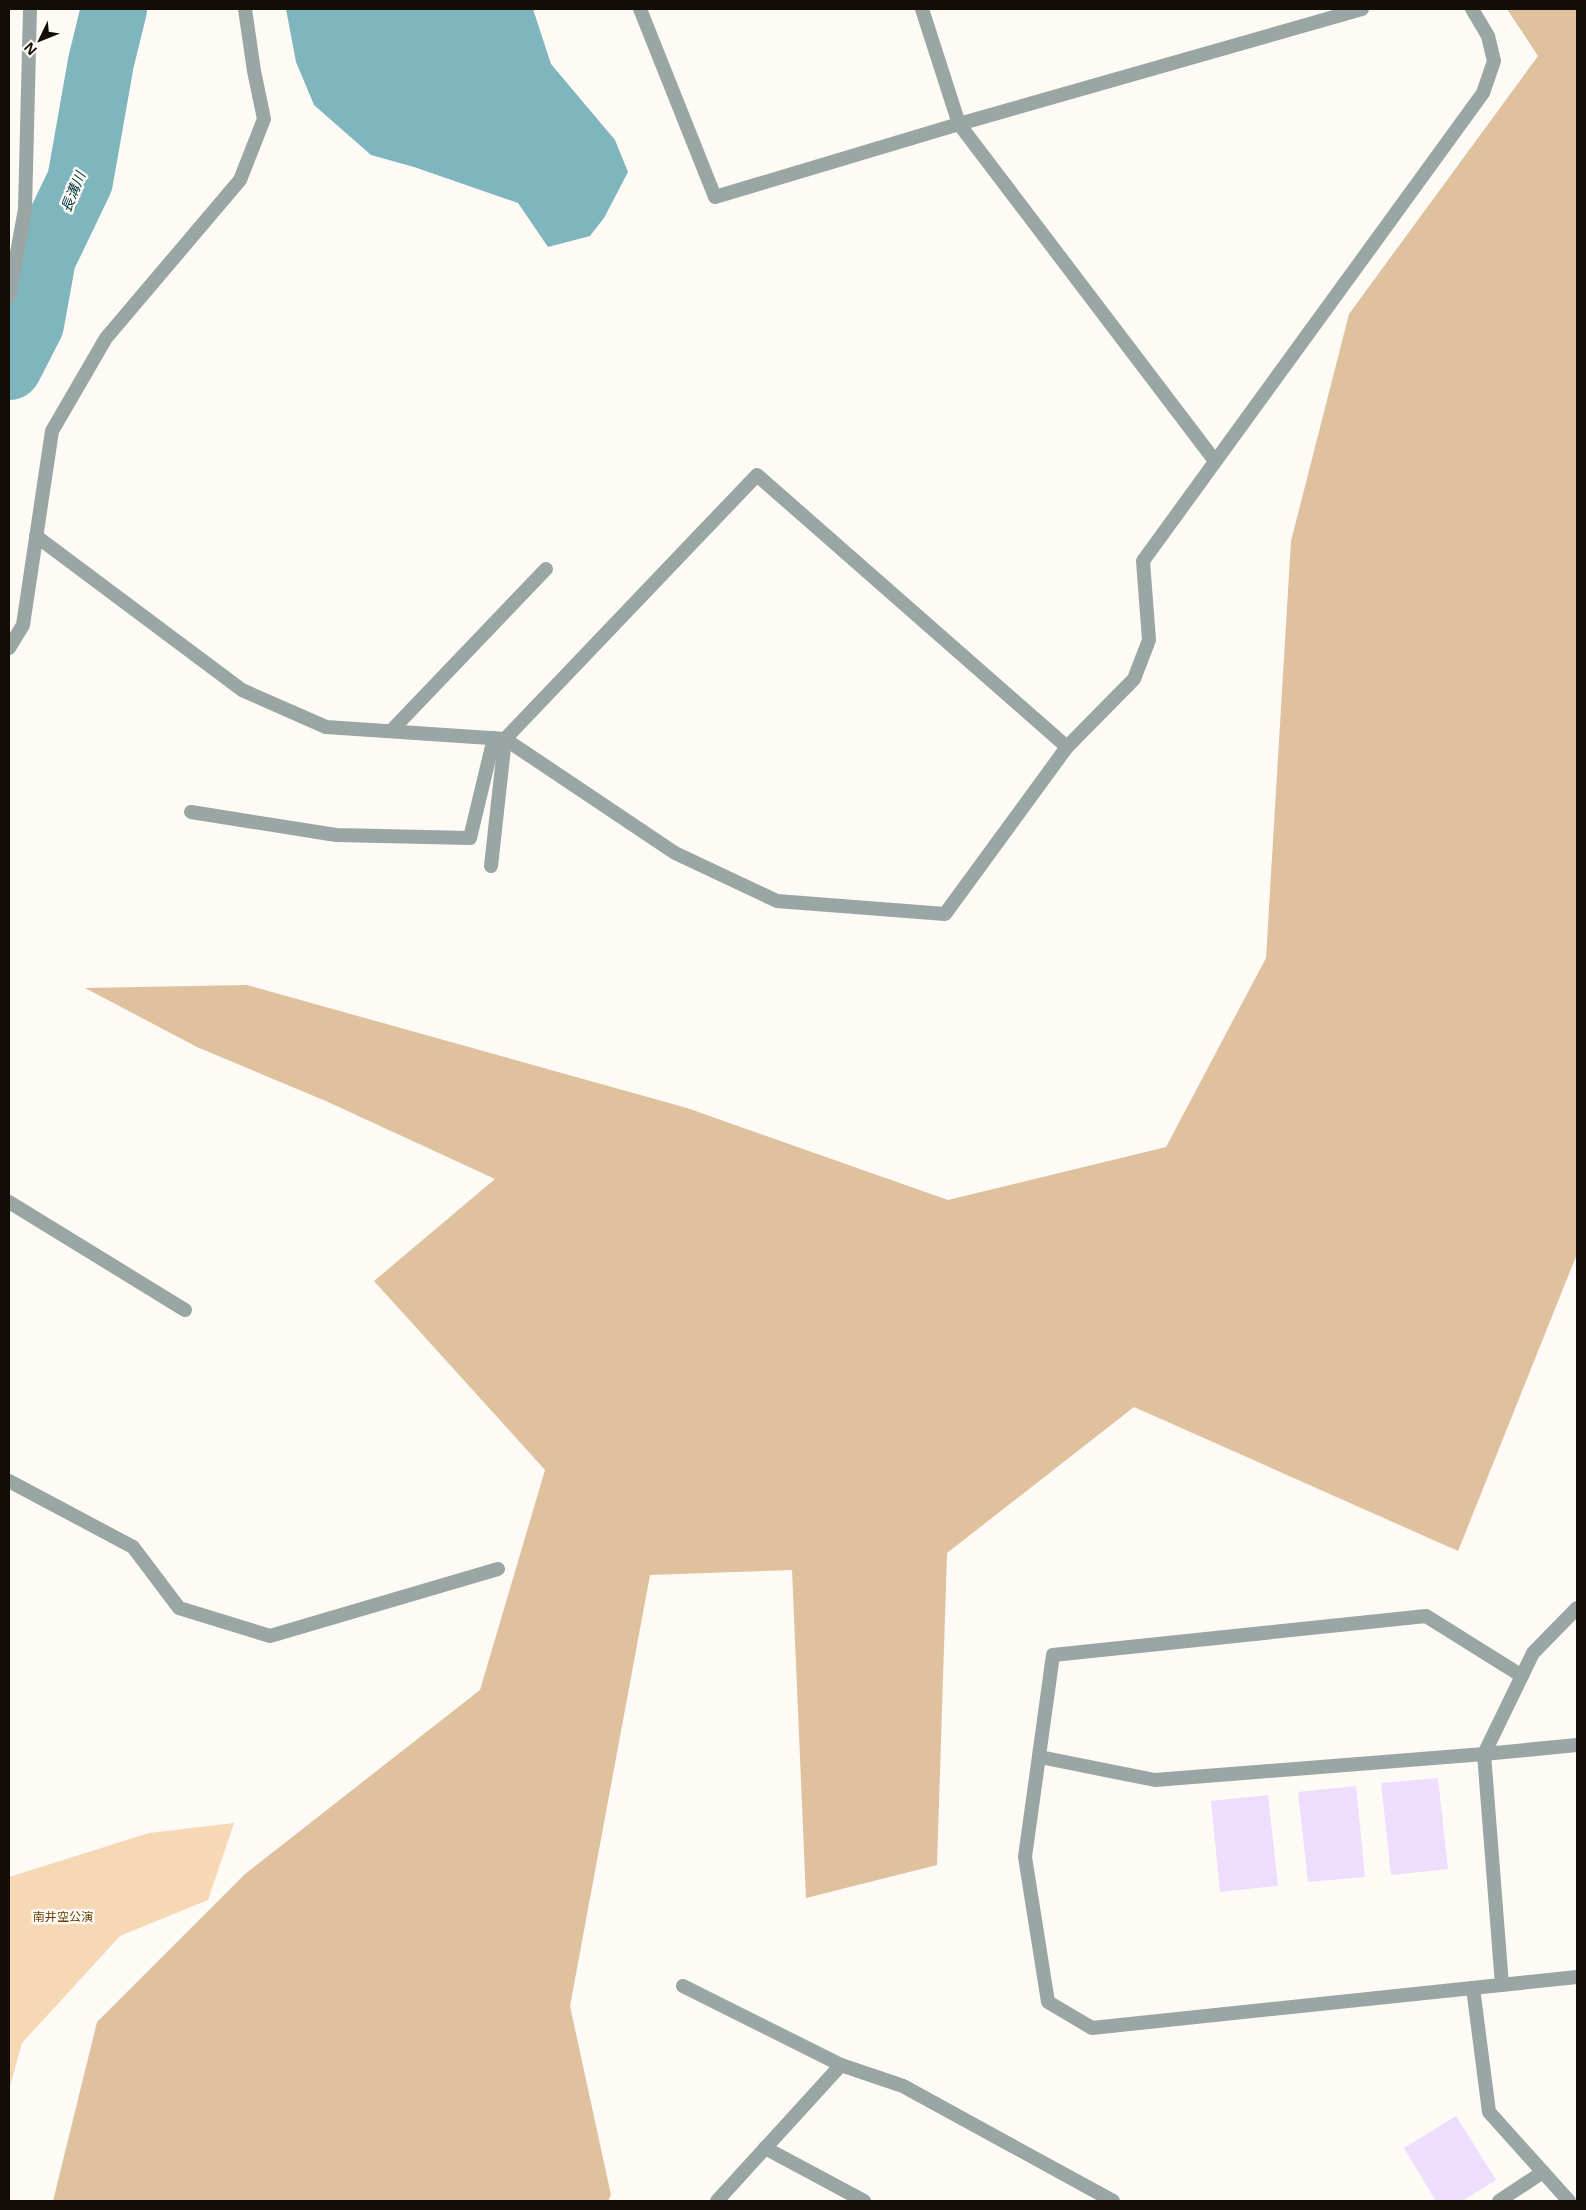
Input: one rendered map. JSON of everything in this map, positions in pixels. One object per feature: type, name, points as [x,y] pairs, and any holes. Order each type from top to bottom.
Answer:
[{"type":"street","points":[[9,297],[25,209],[30,9]]},
{"type":"street","points":[[9,648],[23,625],[52,431],[106,338],[240,180],[264,119],[254,71],[245,9]]},
{"type":"street","points":[[640,9],[715,197],[959,124],[1362,9]]},
{"type":"street","points":[[922,9],[959,124],[1215,461]]},
{"type":"street","points":[[36,536],[242,690],[326,727],[499,738],[676,853],[777,900],[944,914],[1067,747],[1134,679],[1150,640],[1143,561],[1483,93],[1494,61],[1488,36],[1472,9]]},
{"type":"street","points":[[191,812],[336,835],[470,838],[499,738],[757,475],[1067,747]]},
{"type":"street","points":[[391,731],[546,569]]},
{"type":"street","points":[[490,866],[499,738]]},
{"type":"street","points":[[9,1202],[186,1310]]},
{"type":"street","points":[[9,1481],[133,1547],[179,1608],[270,1636],[498,1569]]},
{"type":"street","points":[[1502,1985],[1484,1754],[1533,1653],[1577,1608]]},
{"type":"street","points":[[1522,1676],[1426,1616],[1054,1656],[1025,1858],[1048,2002],[1092,2028],[1577,1977]]},
{"type":"street","points":[[1040,1757],[1155,1780],[1577,1745]]},
{"type":"street","points":[[683,1986],[840,2065],[903,2086],[1113,2201]]},
{"type":"street","points":[[1473,1988],[1488,2112],[1569,2201]]},
{"type":"street","points":[[717,2201],[840,2065]]},
{"type":"street","points":[[765,2148],[864,2201]]},
{"type":"street","points":[[1499,2201],[1543,2172]]},
{"type":"green space","name":"南井空公演","points":[[234,1823],[208,1900],[120,1936],[22,2043],[9,2090],[9,1877],[149,1833]]},
{"type":"shaded area","points":[[1507,9],[1577,9],[1577,1254],[1458,1551],[1134,1407],[947,1553],[937,1865],[806,1898],[792,1570],[650,1575],[570,2006],[611,2195],[608,2201],[53,2201],[97,2022],[245,1874],[480,1690],[545,1470],[374,1281],[495,1179],[328,1102],[197,1047],[85,988],[247,985],[687,1108],[948,1200],[1166,1147],[1266,958],[1291,541],[1349,314],[1538,56]]},
{"type":"water","points":[[286,9],[533,9],[551,64],[615,140],[628,172],[604,218],[590,236],[548,247],[518,203],[414,167],[371,155],[314,105],[296,62]]},
{"type":"building","points":[[1438,1778],[1448,1869],[1391,1875],[1381,1783]]},
{"type":"building","points":[[1356,1786],[1365,1877],[1308,1882],[1298,1792]]},
{"type":"building","points":[[1268,1795],[1278,1886],[1220,1892],[1211,1801]]},
{"type":"building","points":[[1456,2116],[1496,2180],[1462,2201],[1436,2201],[1404,2148]]},
{"type":"waterway","name":"長溝川","points":[[9,367],[31,324],[43,258],[80,181],[101,62],[114,9]]}]
